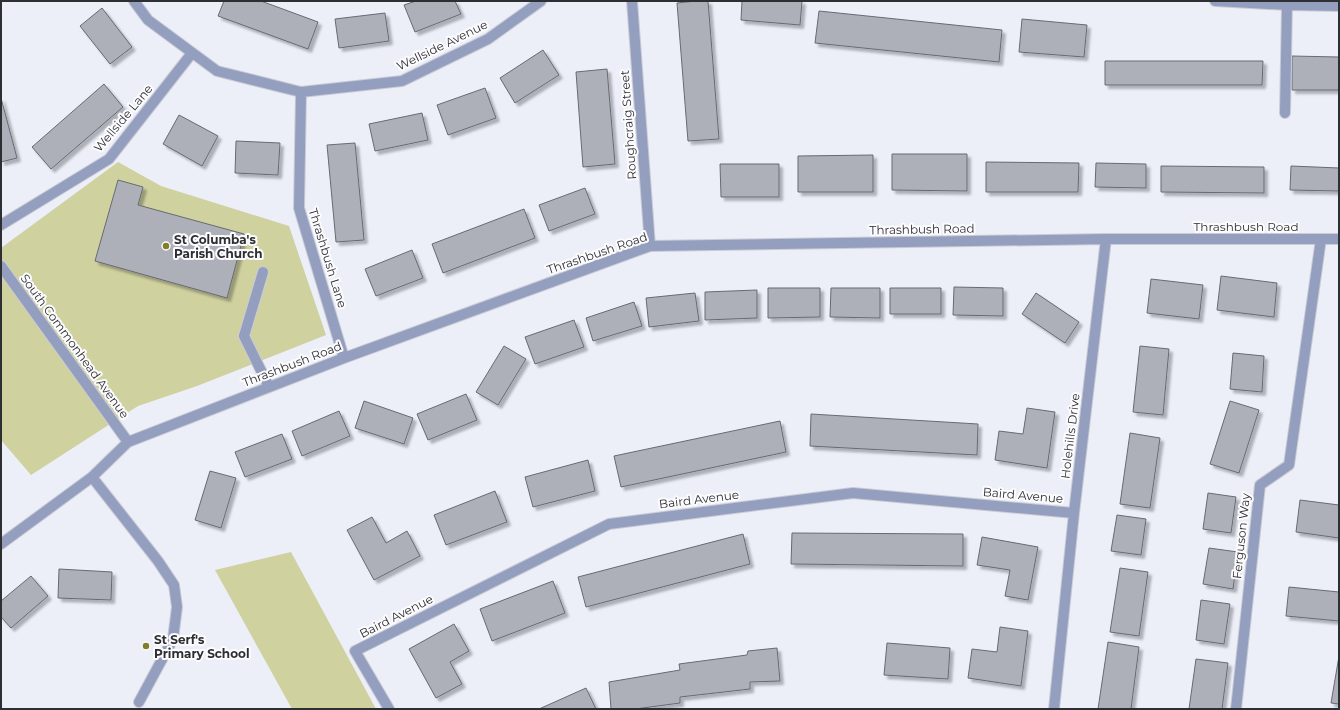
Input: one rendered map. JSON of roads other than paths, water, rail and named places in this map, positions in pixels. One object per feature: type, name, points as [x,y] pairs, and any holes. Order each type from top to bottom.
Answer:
[{"type":"street","name":"Wellside Avenue","points":[[134,1],[148,20],[217,71],[302,92],[402,81],[488,39],[541,1]]},
{"type":"street","name":"Roughcraig Street","points":[[632,1],[650,246]]},
{"type":"street","points":[[1215,1],[1287,5],[1323,3],[1339,6]]},
{"type":"street","points":[[1285,113],[1287,5]]},
{"type":"street","name":"Wellside Lane","points":[[1,225],[108,159],[192,53]]},
{"type":"street","name":"Thrashbush Lane","points":[[302,92],[299,208],[344,358]]},
{"type":"street","name":"Thrashbush Road","points":[[1,544],[92,476],[128,442],[344,358],[650,246],[1106,239],[1339,239]]},
{"type":"street","name":"Holehills Drive","points":[[1054,709],[1074,513],[1106,239]]},
{"type":"street","name":"Ferguson Way","points":[[1236,709],[1260,485],[1289,465],[1321,239]]},
{"type":"street","name":"South Commonhead Avenue","points":[[1,266],[128,442]]},
{"type":"street","points":[[264,272],[244,336],[269,387]]},
{"type":"street","points":[[92,476],[158,561],[174,585],[177,607],[173,639],[139,702]]},
{"type":"street","name":"Baird Avenue","points":[[389,709],[355,651],[609,524],[853,492],[1074,513]]},
{"type":"place","name":"St Columba's Parish Church","points":[[166,246]]},
{"type":"place","name":"St Serf's Primary School","points":[[146,646]]}]
